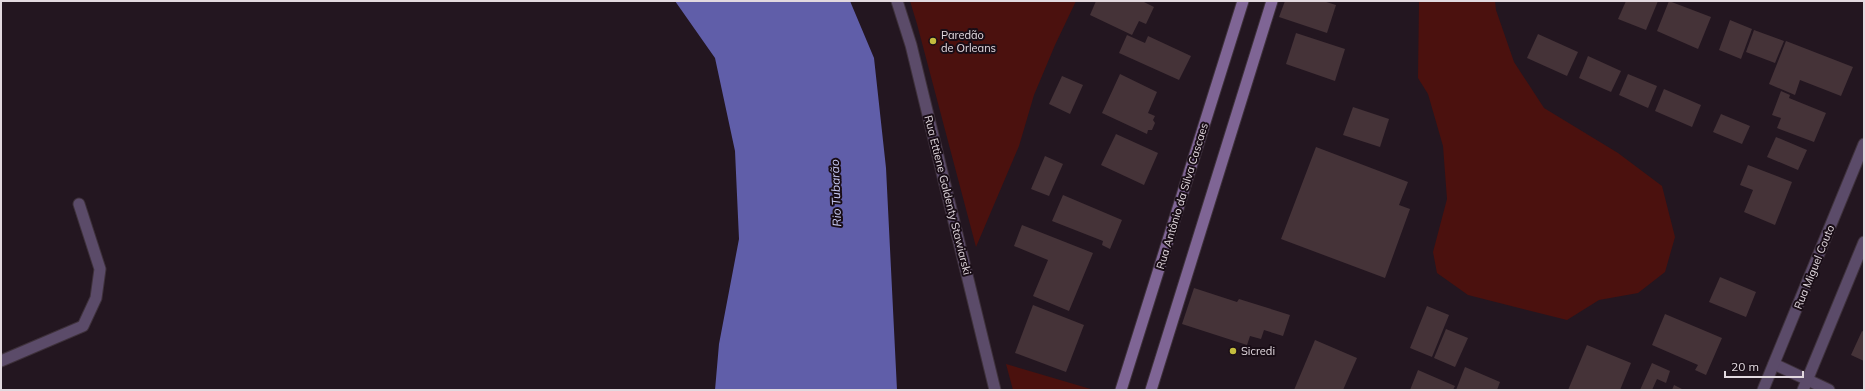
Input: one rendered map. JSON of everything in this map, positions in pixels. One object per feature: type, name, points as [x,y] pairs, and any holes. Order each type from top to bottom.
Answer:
[{"type":"main road","name":"Rua Antônio da Silva Cascaes","points":[[1121,390],[1243,1]]},
{"type":"main road","points":[[1151,390],[1272,1]]},
{"type":"street","name":"Rua Ettiene Galdenty Stawiarski","points":[[897,1],[918,74],[994,390]]},
{"type":"street","name":"Rua Miguel Couto","points":[[1764,390],[1864,144]]},
{"type":"street","points":[[1,361],[83,326],[96,298],[100,269],[79,204]]},
{"type":"street","points":[[1803,390],[1864,242]]},
{"type":"street","points":[[1774,364],[1829,390]]},
{"type":"shaded area","points":[[910,1],[1076,1],[1055,45],[1034,95],[1019,146],[976,247],[917,24]]},
{"type":"shaded area","points":[[1419,1],[1495,1],[1496,10],[1514,62],[1544,108],[1618,153],[1662,186],[1675,237],[1665,272],[1638,293],[1599,300],[1567,320],[1468,295],[1437,273],[1433,252],[1447,199],[1443,146],[1428,94],[1418,78]]},
{"type":"shaded area","points":[[1006,364],[1094,390],[1013,390]]},
{"type":"water","name":"Rio Tubarão","points":[[675,1],[850,1],[874,58],[886,168],[897,390],[715,390],[719,344],[739,239],[735,151],[715,58]]},
{"type":"building","points":[[1096,1],[1142,1],[1154,7],[1146,24],[1139,21],[1132,35],[1090,15]]},
{"type":"building","points":[[1285,1],[1323,1],[1336,5],[1327,33],[1279,17]]},
{"type":"building","points":[[1626,1],[1658,1],[1646,30],[1618,19]]},
{"type":"building","points":[[1669,1],[1711,17],[1698,49],[1657,31]]},
{"type":"building","points":[[1730,20],[1752,29],[1741,59],[1719,50]]},
{"type":"building","points":[[1754,30],[1784,41],[1775,63],[1746,52]]},
{"type":"building","points":[[1296,33],[1345,49],[1335,81],[1286,64]]},
{"type":"building","points":[[1538,34],[1578,52],[1567,76],[1527,58]]},
{"type":"building","points":[[1127,35],[1145,43],[1148,36],[1191,56],[1179,80],[1119,53]]},
{"type":"building","points":[[1786,41],[1853,67],[1841,96],[1800,80],[1795,95],[1769,84]]},
{"type":"building","points":[[1588,56],[1621,71],[1611,92],[1579,78]]},
{"type":"building","points":[[1120,74],[1157,92],[1148,113],[1155,116],[1153,120],[1155,123],[1152,130],[1148,130],[1147,134],[1102,113]]},
{"type":"building","points":[[1628,74],[1657,86],[1648,108],[1619,95]]},
{"type":"building","points":[[1062,76],[1083,85],[1070,114],[1049,104]]},
{"type":"building","points":[[1664,89],[1701,105],[1692,127],[1655,111]]},
{"type":"building","points":[[1781,91],[1790,95],[1789,98],[1826,113],[1814,142],[1777,128],[1781,118],[1772,115]]},
{"type":"building","points":[[1353,107],[1389,119],[1380,147],[1343,135]]},
{"type":"building","points":[[1721,114],[1750,126],[1742,144],[1713,132]]},
{"type":"building","points":[[1116,134],[1158,153],[1144,185],[1101,165]]},
{"type":"building","points":[[1776,137],[1807,150],[1798,170],[1767,157]]},
{"type":"building","points":[[1316,147],[1408,182],[1399,205],[1410,209],[1385,278],[1281,239]]},
{"type":"building","points":[[1045,156],[1063,164],[1049,196],[1031,189]]},
{"type":"building","points":[[1748,165],[1792,182],[1775,225],[1744,212],[1753,190],[1740,185]]},
{"type":"building","points":[[1063,195],[1122,220],[1110,249],[1102,245],[1103,241],[1052,221]]},
{"type":"building","points":[[1022,225],[1093,253],[1069,311],[1033,296],[1048,260],[1014,246]]},
{"type":"building","points":[[1720,277],[1756,292],[1746,317],[1709,302]]},
{"type":"building","points":[[1194,288],[1237,302],[1239,299],[1290,315],[1283,336],[1264,330],[1261,339],[1250,336],[1247,345],[1182,324]]},
{"type":"building","points":[[1033,305],[1084,325],[1066,372],[1015,353]]},
{"type":"building","points":[[1427,306],[1449,315],[1432,357],[1410,348]]},
{"type":"building","points":[[1665,314],[1722,338],[1706,375],[1695,370],[1698,365],[1652,345]]},
{"type":"building","points":[[1446,329],[1468,338],[1455,367],[1434,358]]},
{"type":"building","points":[[1862,331],[1864,332],[1864,361],[1851,355]]},
{"type":"building","points":[[1315,340],[1357,358],[1343,390],[1294,390]]},
{"type":"building","points":[[1587,345],[1631,363],[1620,390],[1568,390]]},
{"type":"building","points":[[1652,363],[1670,371],[1666,383],[1657,379],[1652,390],[1640,390]]},
{"type":"building","points":[[1465,367],[1500,382],[1497,390],[1456,390]]},
{"type":"building","points":[[1418,370],[1455,386],[1453,390],[1410,390]]},
{"type":"building","points":[[1674,385],[1684,390],[1672,390]]},
{"type":"place","name":"Paredão de Orleans","points":[[933,41]]},
{"type":"place","name":"Sicredi","points":[[1233,351]]}]
